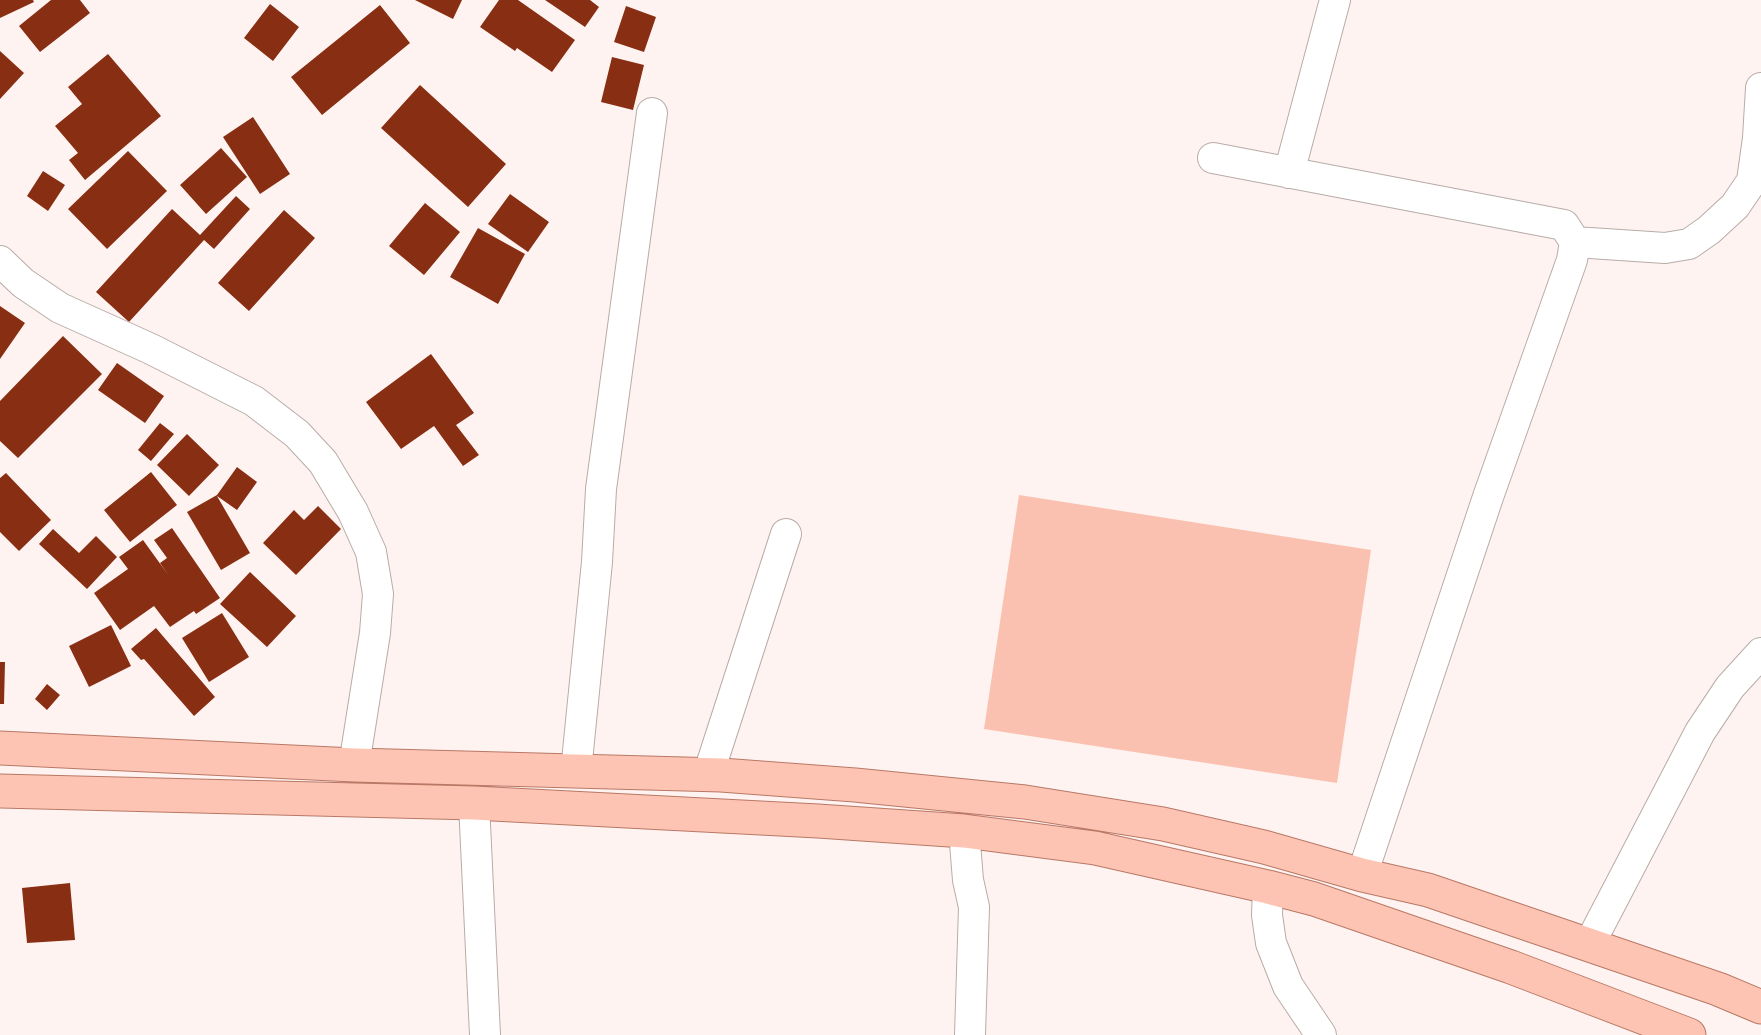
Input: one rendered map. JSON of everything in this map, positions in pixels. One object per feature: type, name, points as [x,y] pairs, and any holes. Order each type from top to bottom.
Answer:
[{"type":"main road","points":[[0,748],[354,765],[708,775],[855,784],[1024,802],[1163,824],[1264,847],[1428,890],[1718,989],[1761,1007]]},
{"type":"main road","points":[[0,791],[474,803],[818,820],[964,831],[1095,848],[1314,899],[1511,967],[1689,1035]]},
{"type":"street","points":[[1289,173],[1335,0]]},
{"type":"street","points":[[1575,242],[1665,248],[1689,244],[1709,230],[1735,206],[1752,181],[1758,138],[1761,88]]},
{"type":"street","points":[[576,771],[597,562],[601,489],[652,113]]},
{"type":"street","points":[[1213,158],[1564,225],[1575,242],[1572,260],[1488,497],[1362,874]]},
{"type":"street","points":[[0,261],[22,283],[60,308],[151,349],[254,401],[297,434],[323,462],[353,512],[371,552],[378,594],[375,633],[354,765]]},
{"type":"street","points":[[708,775],[786,534]]},
{"type":"street","points":[[1589,945],[1700,732],[1730,687],[1761,653]]},
{"type":"street","points":[[474,803],[485,1035]]},
{"type":"street","points":[[964,831],[968,880],[974,907],[970,1035]]},
{"type":"street","points":[[1268,887],[1267,915],[1271,943],[1288,986],[1321,1035]]},
{"type":"shaded area","points":[[1019,495],[1371,550],[1337,783],[984,729]]},
{"type":"building","points":[[0,0],[33,0],[34,2],[0,18]]},
{"type":"building","points":[[51,0],[80,0],[90,13],[40,52],[19,26]]},
{"type":"building","points":[[415,0],[462,0],[453,19]]},
{"type":"building","points":[[499,0],[518,0],[575,40],[552,72],[517,48],[515,51],[480,27]]},
{"type":"building","points":[[545,0],[590,0],[599,7],[585,27]]},
{"type":"building","points":[[270,4],[299,27],[273,61],[244,38]]},
{"type":"building","points":[[380,5],[410,43],[322,115],[291,77]]},
{"type":"building","points":[[626,6],[656,17],[644,52],[614,42]]},
{"type":"building","points":[[0,51],[24,73],[0,99]]},
{"type":"building","points":[[108,54],[161,116],[85,180],[69,160],[78,153],[55,126],[82,104],[68,87]]},
{"type":"building","points":[[612,57],[644,65],[633,110],[601,102]]},
{"type":"building","points":[[420,85],[506,164],[468,207],[381,128]]},
{"type":"building","points":[[253,117],[290,174],[260,194],[223,137]]},
{"type":"building","points":[[221,148],[247,177],[206,214],[180,185]]},
{"type":"building","points":[[128,151],[167,191],[107,249],[68,209]]},
{"type":"building","points":[[43,171],[65,185],[48,211],[27,196]]},
{"type":"building","points":[[510,194],[549,222],[528,252],[488,224]]},
{"type":"building","points":[[236,196],[250,209],[214,249],[204,240],[129,322],[96,292],[172,209],[200,235]]},
{"type":"building","points":[[425,203],[460,232],[424,275],[389,246]]},
{"type":"building","points":[[284,210],[315,238],[249,311],[218,283]]},
{"type":"building","points":[[478,228],[525,254],[498,304],[450,277]]},
{"type":"building","points":[[0,306],[25,323],[0,359]]},
{"type":"building","points":[[63,336],[102,374],[18,458],[0,441],[0,401]]},
{"type":"building","points":[[431,354],[474,413],[456,425],[479,455],[463,466],[434,426],[401,449],[366,402]]},
{"type":"building","points":[[117,363],[164,396],[145,423],[98,390]]},
{"type":"building","points":[[160,423],[174,434],[151,461],[138,450]]},
{"type":"building","points":[[187,434],[219,465],[189,496],[157,465]]},
{"type":"building","points":[[237,467],[257,482],[237,510],[217,496],[250,553],[221,570],[187,512],[217,495]]},
{"type":"building","points":[[151,472],[177,505],[130,542],[104,510]]},
{"type":"building","points":[[6,473],[51,520],[19,551],[0,532],[0,478]]},
{"type":"building","points":[[318,506],[341,529],[296,575],[263,543],[294,510],[304,520]]},
{"type":"building","points":[[172,528],[220,598],[170,627],[154,606],[120,630],[94,593],[128,569],[119,557],[143,540],[169,576],[160,563],[167,558],[154,540]]},
{"type":"building","points":[[53,529],[79,553],[96,536],[117,557],[87,589],[39,544]]},
{"type":"building","points":[[250,572],[296,616],[267,647],[220,604]]},
{"type":"building","points":[[222,613],[249,657],[209,682],[182,638]]},
{"type":"building","points":[[111,625],[131,666],[89,687],[69,646]]},
{"type":"building","points":[[156,628],[215,697],[194,716],[144,659],[141,660],[131,649]]},
{"type":"building","points":[[0,662],[5,662],[4,704],[0,704]]},
{"type":"building","points":[[47,684],[60,695],[47,710],[35,699]]},
{"type":"building","points":[[70,883],[75,940],[27,943],[22,888]]}]
